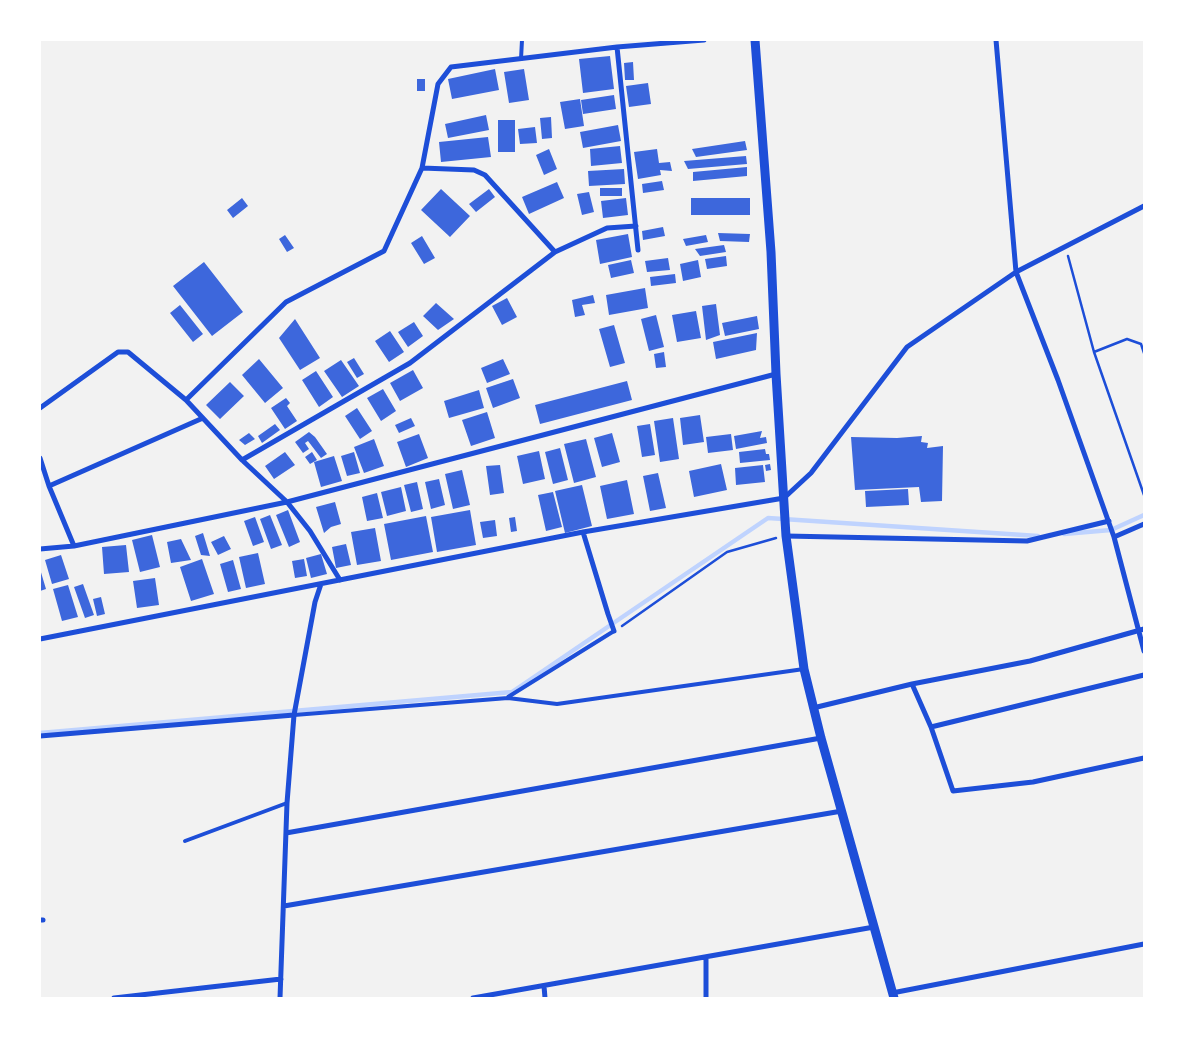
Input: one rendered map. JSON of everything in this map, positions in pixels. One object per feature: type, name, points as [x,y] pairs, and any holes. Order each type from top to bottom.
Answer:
[{"type":"street","points":[[186,400],[286,302],[384,251],[422,168],[438,84],[451,67],[617,47],[704,40]]},
{"type":"street","points":[[754,40],[771,252],[786,536],[804,669],[821,738],[893,995],[1144,944]]},
{"type":"street","points":[[996,40],[1016,272],[1058,380],[1109,521],[1141,629],[1144,651]]},
{"type":"street","points":[[617,47],[638,250]]},
{"type":"street","points":[[422,168],[474,170],[485,175],[555,252]]},
{"type":"street","points":[[40,639],[583,532],[784,498],[811,473],[907,347],[1016,272],[1144,206]]},
{"type":"street","points":[[242,460],[410,363],[555,252],[606,228],[636,226]]},
{"type":"street","points":[[40,408],[118,352],[128,352],[186,400],[242,460],[287,502],[310,531],[340,580]]},
{"type":"street","points":[[40,550],[74,546],[287,502],[776,374]]},
{"type":"street","points":[[49,486],[203,418]]},
{"type":"street","points":[[40,458],[49,486],[74,546]]},
{"type":"street","points":[[786,536],[1027,542],[1109,521]]},
{"type":"street","points":[[1114,537],[1144,524]]},
{"type":"street","points":[[583,532],[614,631]]},
{"type":"street","points":[[280,998],[287,803],[294,716],[315,602],[321,584]]},
{"type":"street","points":[[813,708],[912,684],[1030,661],[1141,629]]},
{"type":"street","points":[[931,727],[1144,675]]},
{"type":"street","points":[[912,684],[931,727],[953,792],[1033,782],[1144,758]]},
{"type":"street","points":[[40,736],[294,716]]},
{"type":"street","points":[[286,833],[821,738]]},
{"type":"street","points":[[284,906],[842,812]]},
{"type":"street","points":[[473,998],[874,927]]},
{"type":"street","points":[[706,957],[706,998]]},
{"type":"street","points":[[114,998],[281,979]]},
{"type":"street","points":[[544,986],[545,998]]},
{"type":"lane","points":[[521,59],[522,40]]},
{"type":"lane","points":[[508,698],[614,631]]},
{"type":"lane","points":[[294,716],[508,698],[557,704],[804,669]]},
{"type":"lane","points":[[185,841],[287,803]]},
{"type":"path","points":[[1065,246],[1094,352],[1144,494]]},
{"type":"path","points":[[1094,352],[1127,339],[1141,344],[1144,353]]},
{"type":"path","points":[[614,631],[727,552],[786,536]]},
{"type":"building","points":[[610,56],[614,89],[583,93],[579,59]]},
{"type":"building","points":[[633,62],[634,80],[625,80],[624,63]]},
{"type":"building","points":[[495,69],[499,90],[452,99],[448,79]]},
{"type":"building","points":[[524,69],[529,100],[509,103],[504,72]]},
{"type":"building","points":[[417,79],[425,79],[425,91],[417,91]]},
{"type":"building","points":[[648,83],[651,104],[629,107],[626,86]]},
{"type":"building","points":[[614,95],[616,109],[583,114],[581,100]]},
{"type":"building","points":[[580,99],[584,126],[565,129],[560,102]]},
{"type":"building","points":[[486,115],[489,130],[448,138],[445,124]]},
{"type":"building","points":[[551,117],[552,138],[542,139],[540,118]]},
{"type":"building","points":[[498,120],[515,120],[515,152],[498,152]]},
{"type":"building","points":[[618,125],[621,141],[583,148],[580,132]]},
{"type":"building","points":[[535,127],[537,143],[520,144],[518,129]]},
{"type":"building","points":[[488,137],[491,157],[441,162],[439,142]]},
{"type":"building","points":[[745,141],[747,150],[696,157],[692,149]]},
{"type":"building","points":[[620,146],[622,163],[591,166],[590,149]]},
{"type":"building","points":[[549,149],[557,169],[544,175],[536,155]]},
{"type":"building","points":[[657,149],[659,163],[670,162],[672,171],[660,170],[661,175],[638,179],[634,152]]},
{"type":"building","points":[[746,156],[747,164],[688,169],[684,161]]},
{"type":"building","points":[[747,167],[747,176],[693,181],[693,172]]},
{"type":"building","points":[[624,169],[625,184],[589,186],[588,171]]},
{"type":"building","points":[[662,181],[664,190],[643,193],[642,184]]},
{"type":"building","points":[[557,182],[564,198],[529,214],[522,197]]},
{"type":"building","points":[[600,188],[622,188],[622,196],[600,196]]},
{"type":"building","points":[[441,189],[470,216],[450,237],[421,210]]},
{"type":"building","points":[[489,189],[495,197],[476,212],[469,204]]},
{"type":"building","points":[[589,192],[594,212],[582,215],[577,194]]},
{"type":"building","points":[[242,198],[248,206],[233,218],[227,210]]},
{"type":"building","points":[[626,198],[628,215],[603,218],[601,201]]},
{"type":"building","points":[[691,198],[750,198],[750,215],[691,215]]},
{"type":"building","points":[[663,227],[665,236],[643,240],[642,231]]},
{"type":"building","points":[[718,233],[750,234],[749,242],[720,241]]},
{"type":"building","points":[[628,234],[632,257],[600,264],[596,240]]},
{"type":"building","points":[[285,235],[294,248],[287,252],[279,239]]},
{"type":"building","points":[[706,235],[708,242],[686,246],[683,239]]},
{"type":"building","points":[[422,236],[435,258],[424,264],[411,243]]},
{"type":"building","points":[[724,245],[726,252],[700,256],[695,249]]},
{"type":"building","points":[[726,256],[727,266],[707,269],[705,259]]},
{"type":"building","points":[[668,258],[670,270],[647,272],[645,261]]},
{"type":"building","points":[[631,260],[634,273],[611,278],[608,265]]},
{"type":"building","points":[[698,260],[701,277],[683,281],[680,264]]},
{"type":"building","points":[[204,262],[243,312],[212,336],[173,286]]},
{"type":"building","points":[[675,274],[676,283],[651,286],[650,277]]},
{"type":"building","points":[[645,288],[648,308],[609,315],[606,295]]},
{"type":"building","points":[[593,295],[595,303],[582,305],[585,315],[575,317],[572,300]]},
{"type":"building","points":[[507,298],[517,317],[502,325],[492,306]]},
{"type":"building","points":[[436,303],[454,319],[438,330],[423,316]]},
{"type":"building","points":[[716,304],[720,335],[706,340],[702,306]]},
{"type":"building","points":[[180,305],[203,334],[193,342],[170,313]]},
{"type":"building","points":[[696,311],[701,338],[677,342],[672,315]]},
{"type":"building","points":[[656,315],[664,347],[649,351],[641,319]]},
{"type":"building","points":[[757,316],[759,329],[725,336],[722,323]]},
{"type":"building","points":[[295,319],[320,358],[300,370],[279,338]]},
{"type":"building","points":[[414,322],[423,336],[408,347],[398,332]]},
{"type":"building","points":[[614,325],[625,363],[610,367],[599,329]]},
{"type":"building","points":[[390,331],[404,352],[389,362],[375,341]]},
{"type":"building","points":[[757,333],[756,350],[716,359],[713,342]]},
{"type":"building","points":[[664,352],[666,367],[656,368],[654,354]]},
{"type":"building","points":[[354,358],[364,374],[357,378],[347,362]]},
{"type":"building","points":[[259,359],[283,388],[265,403],[242,375]]},
{"type":"building","points":[[503,359],[510,374],[487,383],[481,368]]},
{"type":"building","points":[[341,360],[359,386],[342,397],[324,371]]},
{"type":"building","points":[[413,370],[423,388],[400,401],[390,383]]},
{"type":"building","points":[[316,371],[333,397],[319,407],[302,380]]},
{"type":"building","points":[[513,379],[520,398],[493,408],[486,388]]},
{"type":"building","points":[[627,381],[632,400],[540,424],[535,405]]},
{"type":"building","points":[[230,382],[244,396],[220,419],[206,405]]},
{"type":"building","points":[[383,389],[396,411],[381,421],[367,398]]},
{"type":"building","points":[[479,390],[484,408],[449,418],[444,401]]},
{"type":"building","points":[[286,398],[290,403],[287,406],[297,421],[285,429],[271,408]]},
{"type":"building","points":[[357,408],[372,431],[360,439],[345,416]]},
{"type":"building","points":[[487,412],[495,438],[471,446],[462,420]]},
{"type":"building","points":[[700,415],[704,442],[683,445],[680,418]]},
{"type":"building","points":[[411,418],[415,426],[399,433],[395,425]]},
{"type":"building","points":[[673,418],[679,459],[660,462],[654,421]]},
{"type":"building","points":[[275,424],[280,430],[262,443],[258,436]]},
{"type":"building","points":[[650,424],[655,455],[642,457],[637,426]]},
{"type":"building","points":[[762,431],[760,438],[766,437],[767,443],[736,449],[734,436]]},
{"type":"building","points":[[309,432],[327,454],[321,458],[308,441],[305,443],[309,449],[303,453],[295,442]]},
{"type":"building","points":[[249,433],[255,439],[245,445],[239,440]]},
{"type":"building","points":[[612,433],[620,462],[602,467],[594,438]]},
{"type":"building","points":[[419,434],[428,458],[406,467],[397,442]]},
{"type":"building","points":[[731,434],[733,450],[708,453],[706,437]]},
{"type":"building","points":[[922,436],[921,442],[928,443],[927,448],[943,446],[942,501],[921,502],[919,487],[855,490],[851,437],[897,438]]},
{"type":"building","points":[[374,439],[384,466],[364,473],[354,447]]},
{"type":"building","points":[[586,439],[596,477],[574,483],[564,444]]},
{"type":"building","points":[[560,448],[568,480],[553,484],[545,452]]},
{"type":"building","points":[[765,449],[766,454],[769,454],[770,460],[740,463],[739,452]]},
{"type":"building","points":[[539,451],[545,479],[523,484],[517,456]]},
{"type":"building","points":[[285,452],[295,465],[274,479],[265,466]]},
{"type":"building","points":[[312,452],[317,460],[310,464],[305,457]]},
{"type":"building","points":[[354,452],[360,473],[347,476],[341,456]]},
{"type":"building","points":[[334,456],[342,481],[321,487],[314,462]]},
{"type":"building","points":[[721,464],[727,490],[694,497],[689,471]]},
{"type":"building","points":[[770,464],[771,470],[766,471],[765,465]]},
{"type":"building","points":[[500,465],[504,493],[490,495],[486,466]]},
{"type":"building","points":[[763,465],[765,482],[736,485],[735,468]]},
{"type":"building","points":[[462,470],[470,505],[453,509],[445,474]]},
{"type":"building","points":[[658,473],[666,508],[650,511],[643,476]]},
{"type":"building","points":[[439,479],[445,505],[431,509],[425,482]]},
{"type":"building","points":[[627,480],[634,514],[607,519],[600,486]]},
{"type":"building","points":[[417,482],[423,509],[411,512],[404,485]]},
{"type":"building","points":[[582,485],[592,526],[565,533],[555,491]]},
{"type":"building","points":[[401,487],[406,511],[387,516],[381,492]]},
{"type":"building","points":[[908,489],[909,505],[866,507],[865,491]]},
{"type":"building","points":[[553,492],[562,527],[546,531],[538,495]]},
{"type":"building","points":[[377,493],[383,518],[367,521],[362,497]]},
{"type":"building","points":[[335,502],[341,524],[331,527],[324,533],[316,507]]},
{"type":"building","points":[[288,510],[300,542],[289,547],[276,515]]},
{"type":"building","points":[[470,510],[476,545],[437,552],[431,517]]},
{"type":"building","points":[[270,515],[282,545],[271,549],[260,519]]},
{"type":"building","points":[[426,516],[433,552],[391,560],[384,524]]},
{"type":"building","points":[[255,517],[264,542],[253,546],[244,521]]},
{"type":"building","points":[[515,517],[517,531],[511,532],[509,518]]},
{"type":"building","points":[[495,520],[497,536],[483,538],[480,522]]},
{"type":"building","points":[[375,528],[381,561],[357,565],[351,532]]},
{"type":"building","points":[[203,533],[210,556],[201,555],[195,536]]},
{"type":"building","points":[[152,535],[160,567],[140,572],[132,540]]},
{"type":"building","points":[[224,536],[231,549],[218,555],[211,542]]},
{"type":"building","points":[[181,539],[191,560],[171,563],[167,542]]},
{"type":"building","points":[[346,544],[351,565],[336,568],[332,547]]},
{"type":"building","points":[[126,545],[129,572],[104,574],[102,547]]},
{"type":"building","points":[[258,553],[265,584],[246,588],[239,557]]},
{"type":"building","points":[[321,554],[327,574],[311,578],[306,558]]},
{"type":"building","points":[[61,555],[69,579],[52,584],[45,560]]},
{"type":"building","points":[[202,559],[214,594],[191,601],[180,567]]},
{"type":"building","points":[[304,559],[307,576],[295,578],[292,561]]},
{"type":"building","points":[[233,560],[241,589],[228,592],[220,564]]},
{"type":"building","points":[[40,569],[46,589],[40,591]]},
{"type":"building","points":[[155,578],[159,605],[137,608],[133,581]]},
{"type":"building","points":[[83,584],[94,615],[85,618],[74,587]]},
{"type":"building","points":[[68,585],[78,617],[62,621],[53,589]]},
{"type":"building","points":[[101,597],[105,614],[97,616],[93,599]]},
{"type":"waterway","points":[[1064,534],[1111,530],[1144,515]]},
{"type":"waterway","points":[[40,733],[512,692],[768,518],[1038,536]]}]
